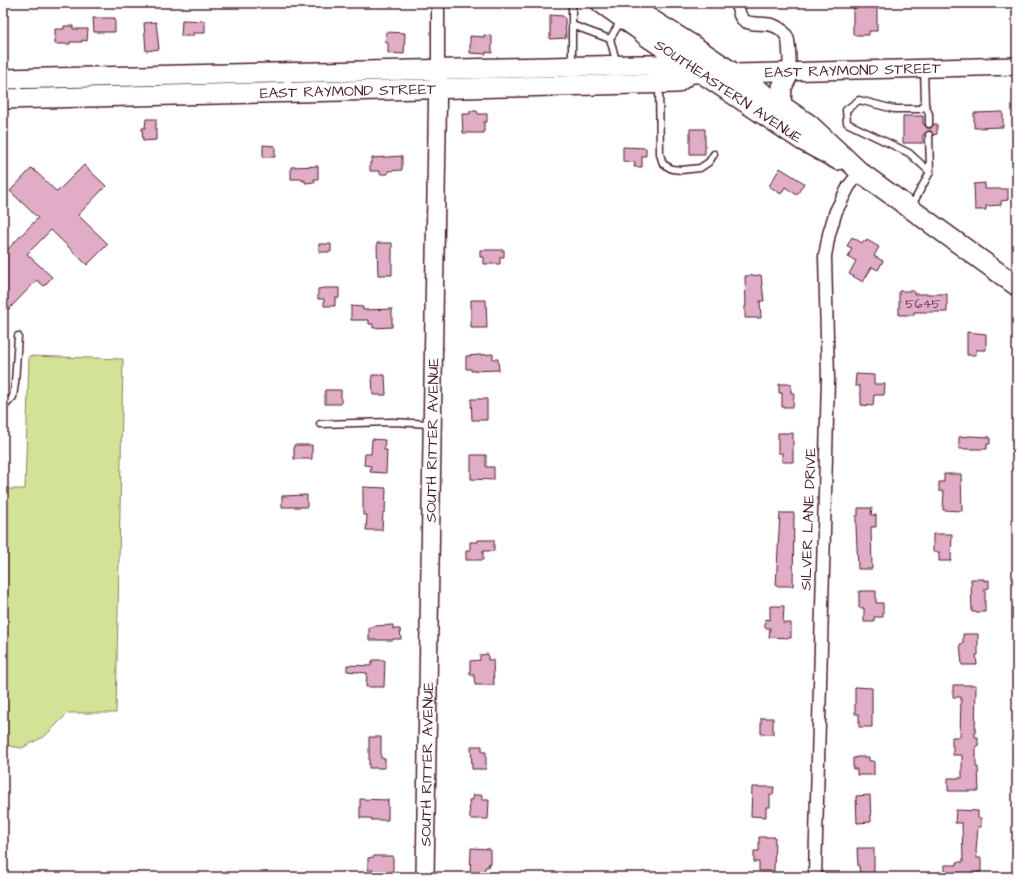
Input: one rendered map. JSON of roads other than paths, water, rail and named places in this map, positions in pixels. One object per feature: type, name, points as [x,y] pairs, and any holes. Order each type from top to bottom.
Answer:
[{"type":"main road","name":"SOUTHEASTERN AVENUE","points":[[601,3],[624,10],[691,44],[809,124],[860,172]]},
{"type":"main road","name":"SOUTHEASTERN AVENUE","points":[[624,10],[646,36],[696,73],[803,141],[860,172],[1017,286]]},
{"type":"main road","points":[[626,65],[643,54],[646,36]]},
{"type":"main road","name":"EAST RAYMOND STREET","points":[[3,79],[626,65],[675,65],[696,73],[734,73]]},
{"type":"main road","points":[[780,104],[782,86],[790,71]]},
{"type":"main road","name":"EAST RAYMOND STREET","points":[[3,99],[660,84],[677,83],[696,73]]},
{"type":"street","name":"SOUTH RITTER AVENUE","points":[[425,877],[438,89],[438,3]]},
{"type":"street","points":[[738,3],[739,15],[742,20],[749,24],[770,24],[781,30],[788,38],[790,71]]},
{"type":"street","name":"EAST RAYMOND STREET","points":[[734,73],[1017,66]]},
{"type":"street","name":"SILVER LANE DRIVE","points":[[815,875],[828,379],[825,256],[828,234],[836,211],[849,186],[860,172]]},
{"type":"lane","points":[[572,66],[572,5],[574,3]]},
{"type":"lane","points":[[610,39],[624,10]]},
{"type":"lane","points":[[572,25],[610,39],[626,65]]},
{"type":"lane","points":[[924,68],[925,104],[929,114],[929,124]]},
{"type":"lane","points":[[660,84],[660,154],[663,164],[672,169],[681,170],[700,168],[710,162],[714,154]]},
{"type":"lane","points":[[925,104],[921,109],[894,109],[859,100],[846,110],[847,123],[909,153],[930,172]]},
{"type":"lane","points":[[910,208],[930,172],[929,134]]},
{"type":"lane","points":[[3,408],[13,397],[18,336]]},
{"type":"lane","points":[[320,424],[392,422],[432,424]]}]
